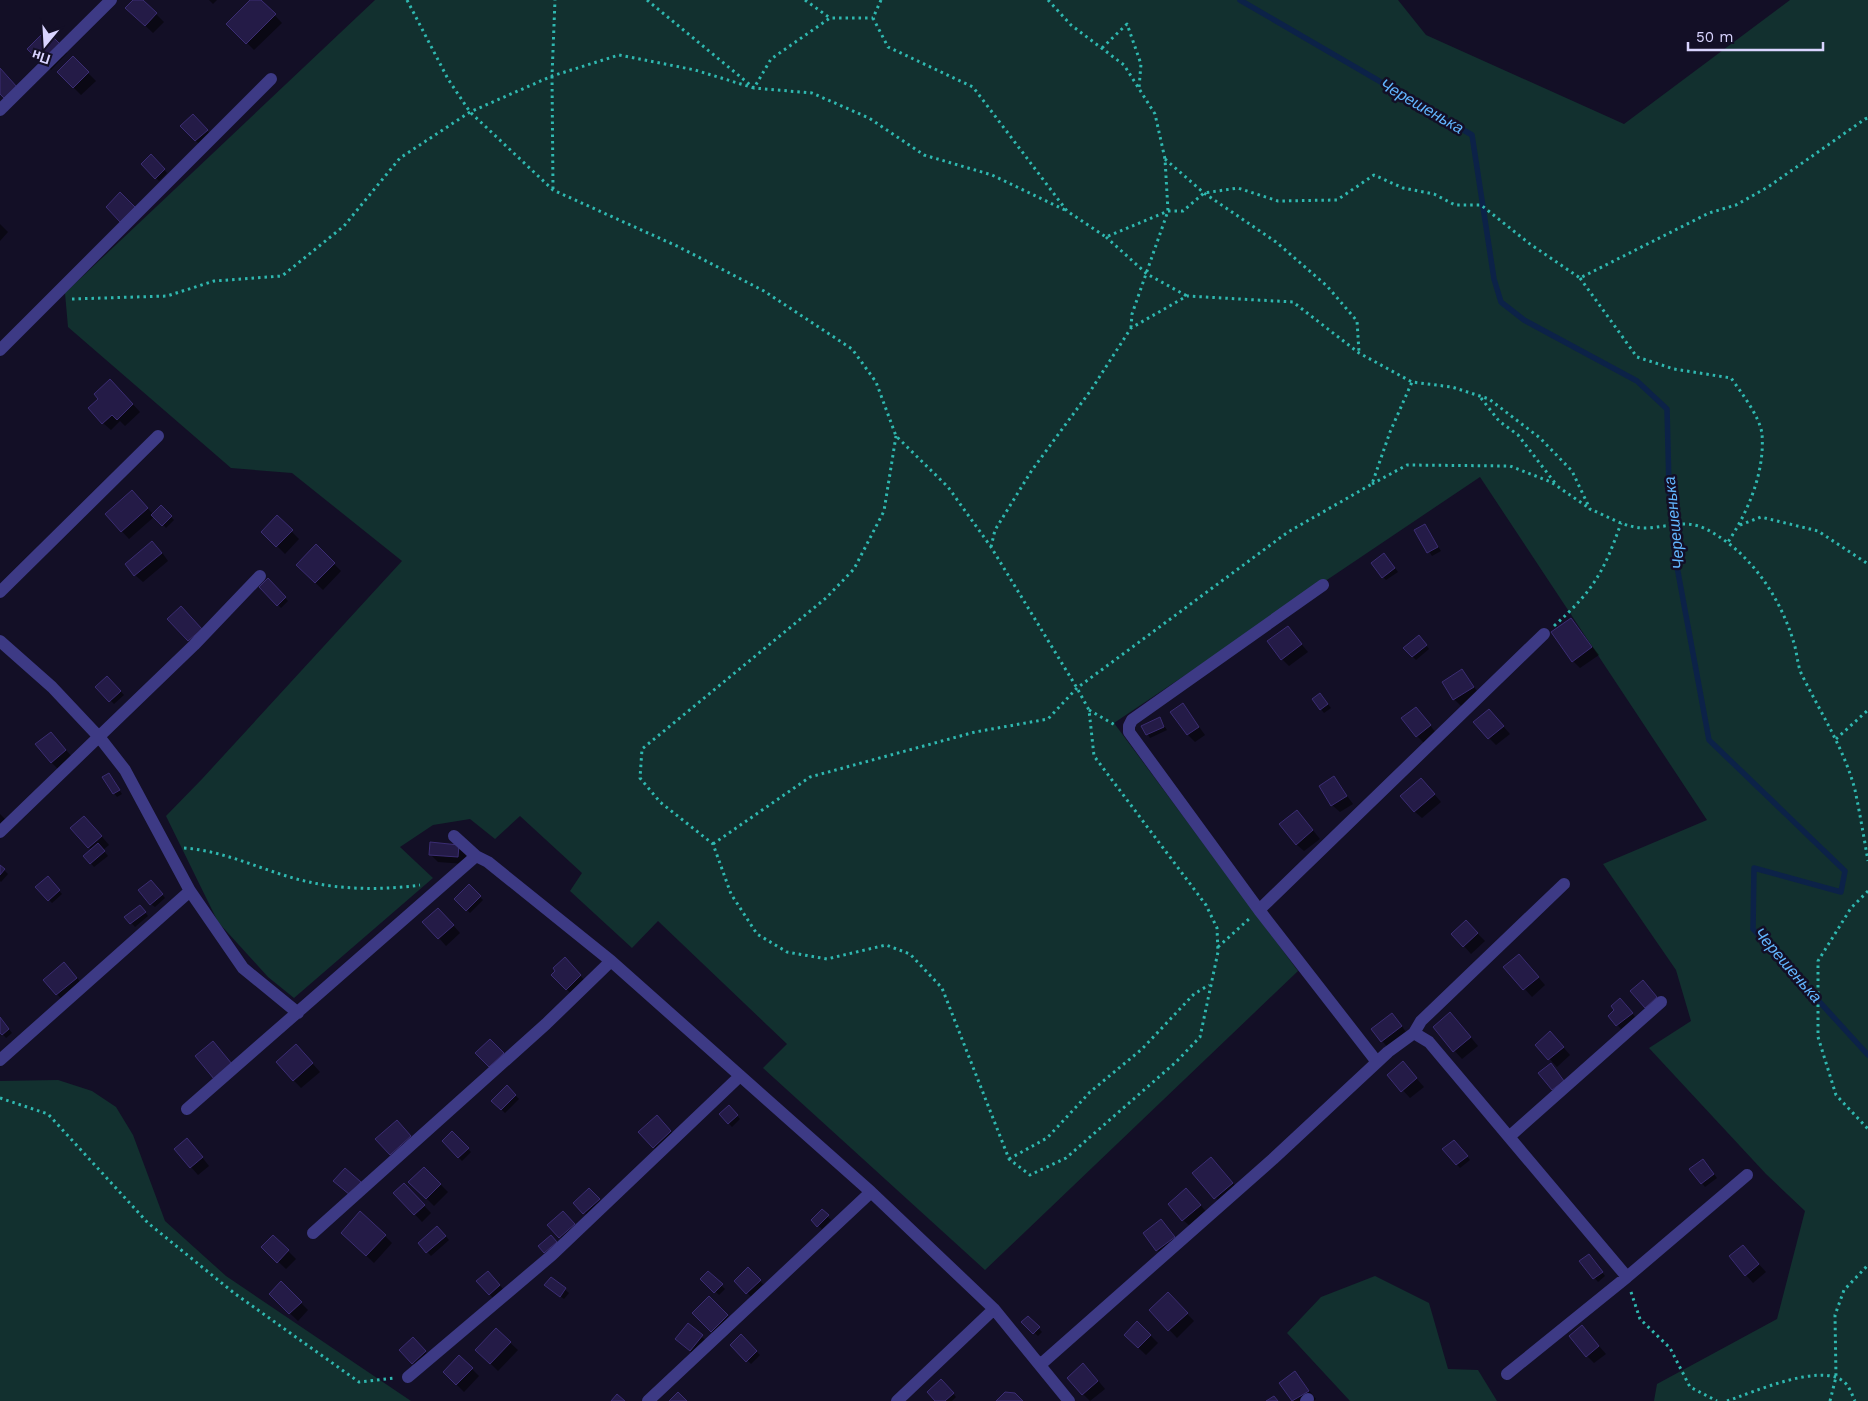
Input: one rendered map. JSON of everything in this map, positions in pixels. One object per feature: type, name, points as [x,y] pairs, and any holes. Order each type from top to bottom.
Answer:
[{"type":"street","points":[[0,110],[111,0]]},
{"type":"street","points":[[0,350],[271,79]]},
{"type":"street","points":[[0,592],[158,436]]},
{"type":"street","points":[[0,832],[100,738],[194,645],[260,576]]},
{"type":"street","points":[[1323,585],[1132,720],[1129,732],[1259,910],[1377,1062]]},
{"type":"street","points":[[1259,910],[1544,634]]},
{"type":"street","points":[[0,641],[52,687],[100,738],[125,770],[190,891],[243,968],[298,1013]]},
{"type":"street","points":[[454,836],[476,856],[488,862],[611,961],[871,1192],[994,1309],[1068,1401]]},
{"type":"street","points":[[187,1109],[476,856]]},
{"type":"street","points":[[1040,1365],[1273,1159],[1377,1062],[1414,1033],[1421,1022],[1564,884]]},
{"type":"street","points":[[0,1060],[190,891]]},
{"type":"street","points":[[313,1233],[546,1024],[611,961]]},
{"type":"street","points":[[1510,1136],[1661,1002]]},
{"type":"street","points":[[1414,1033],[1429,1042],[1627,1277]]},
{"type":"street","points":[[408,1377],[552,1255],[740,1076]]},
{"type":"street","points":[[1507,1374],[1627,1277],[1748,1175]]},
{"type":"street","points":[[648,1401],[871,1192]]},
{"type":"street","points":[[897,1401],[994,1309]]},
{"type":"path","points":[[407,0],[448,79],[470,112],[553,190],[678,247],[764,291],[852,349],[876,382],[896,436],[948,487],[991,547],[1077,688],[1089,710],[1094,756],[1206,905],[1217,928],[1218,947],[1209,984],[1200,1037],[1176,1062],[1066,1158],[1030,1175],[1009,1159],[942,988],[910,954],[886,945],[827,959],[788,952],[758,934],[731,894],[713,844],[660,802],[640,778],[642,749],[826,598],[854,569],[884,510],[896,436]]},
{"type":"path","points":[[553,190],[552,76],[555,0]]},
{"type":"path","points":[[647,0],[754,88]]},
{"type":"path","points":[[805,0],[830,18]]},
{"type":"path","points":[[873,18],[881,0]]},
{"type":"path","points":[[1048,0],[1071,26],[1124,65],[1155,114],[1165,159],[1168,211],[1132,314],[1132,328]]},
{"type":"path","points":[[754,88],[771,59],[830,18],[873,18]]},
{"type":"path","points":[[873,18],[888,47],[973,87],[1067,211]]},
{"type":"path","points":[[1102,48],[1127,24],[1141,64],[1139,89]]},
{"type":"path","points":[[51,300],[167,296],[214,282],[282,276],[344,226],[400,158],[470,112],[552,76],[619,55],[695,70],[754,88],[812,93],[869,118],[924,155],[992,175],[1067,211],[1106,238],[1147,274],[1187,296],[1293,302],[1359,353],[1412,382],[1452,387],[1489,399],[1540,438],[1572,471],[1590,508]]},
{"type":"path","points":[[1580,278],[1710,213],[1744,201],[1768,187],[1865,118],[1868,118]]},
{"type":"path","points":[[1165,159],[1204,193],[1276,242],[1327,286],[1357,321],[1359,353]]},
{"type":"path","points":[[1106,238],[1168,211],[1183,211],[1204,193],[1238,188],[1278,201],[1337,200],[1374,175],[1403,188],[1434,194],[1456,204],[1483,206],[1530,244],[1580,278],[1637,357],[1674,369],[1731,378],[1748,401],[1762,433],[1758,475],[1740,524],[1728,542]]},
{"type":"path","points":[[991,547],[995,530],[1032,470],[1091,390],[1132,328],[1187,296]]},
{"type":"path","points":[[1372,484],[1390,432],[1412,382]]},
{"type":"path","points":[[1480,396],[1500,421],[1518,435],[1559,488]]},
{"type":"path","points":[[713,844],[810,777],[975,732],[1048,719],[1077,688],[1288,532],[1407,465],[1510,466],[1559,488],[1590,508],[1621,523],[1646,528],[1675,523],[1692,524],[1706,528],[1740,552],[1762,578],[1782,612],[1793,640],[1800,671],[1836,739],[1854,790],[1868,861]]},
{"type":"path","points":[[1740,524],[1761,517],[1818,531],[1868,564]]},
{"type":"path","points":[[1544,634],[1580,602],[1595,583],[1611,553],[1621,523]]},
{"type":"path","points":[[1089,710],[1129,732]]},
{"type":"path","points":[[1836,739],[1868,710]]},
{"type":"path","points":[[166,847],[203,850],[309,883],[358,888],[403,888],[422,885]]},
{"type":"path","points":[[1868,890],[1851,908],[1818,961],[1818,1037],[1836,1095],[1868,1129]]},
{"type":"path","points":[[1218,947],[1259,910]]},
{"type":"path","points":[[1009,1159],[1047,1138],[1090,1092],[1142,1049],[1194,994],[1209,984]]},
{"type":"path","points":[[0,1098],[48,1114],[148,1223],[234,1293],[359,1382],[408,1377]]},
{"type":"path","points":[[1830,1401],[1836,1377],[1835,1315],[1844,1290],[1868,1265]]},
{"type":"path","points":[[1627,1277],[1640,1319],[1670,1348],[1690,1387],[1717,1401]]},
{"type":"path","points":[[1727,1401],[1808,1375],[1836,1377],[1845,1382],[1855,1401]]},
{"type":"green space","points":[[375,0],[1398,0],[1426,35],[1624,124],[1790,0],[1868,0],[1868,1401],[1654,1401],[1657,1384],[1777,1319],[1805,1211],[1766,1174],[1649,1048],[1691,1021],[1676,970],[1603,864],[1707,820],[1480,477],[1114,723],[1298,971],[985,1270],[763,1068],[787,1044],[658,921],[632,948],[570,891],[582,873],[520,816],[495,839],[470,819],[433,825],[400,847],[433,878],[294,998],[268,977],[218,922],[166,816],[402,561],[292,473],[231,468],[68,327],[65,293]]},
{"type":"green space","points":[[58,1080],[92,1091],[116,1107],[133,1135],[165,1221],[226,1276],[411,1401],[0,1401],[0,1081]]},
{"type":"green space","points":[[1375,1276],[1429,1303],[1448,1369],[1478,1370],[1497,1401],[1350,1401],[1287,1333],[1321,1297]]},
{"type":"building","points":[[133,0],[143,0],[157,13],[145,26],[125,8]]},
{"type":"building","points":[[250,0],[261,0],[276,14],[246,44],[226,24]]},
{"type":"building","points":[[46,30],[61,45],[42,64],[27,49]]},
{"type":"building","points":[[73,56],[89,72],[73,88],[57,72]]},
{"type":"building","points":[[0,68],[17,87],[4,98],[0,94]]},
{"type":"building","points":[[193,114],[208,130],[195,141],[180,126]]},
{"type":"building","points":[[151,154],[165,169],[155,179],[141,164]]},
{"type":"building","points":[[120,192],[135,207],[120,222],[106,207]]},
{"type":"building","points":[[110,379],[133,404],[117,420],[112,415],[102,424],[88,408],[98,399],[94,394]]},
{"type":"building","points":[[132,490],[148,508],[121,532],[105,514]]},
{"type":"building","points":[[161,505],[172,516],[162,526],[151,515]]},
{"type":"building","points":[[277,515],[293,530],[276,547],[261,532]]},
{"type":"building","points":[[1425,524],[1438,547],[1427,553],[1414,530]]},
{"type":"building","points":[[152,541],[162,553],[134,576],[125,564]]},
{"type":"building","points":[[316,544],[335,563],[315,583],[296,565]]},
{"type":"building","points":[[1384,553],[1395,568],[1382,578],[1371,563]]},
{"type":"building","points":[[268,578],[286,597],[277,606],[259,587]]},
{"type":"building","points":[[181,606],[202,629],[188,641],[167,619]]},
{"type":"building","points":[[1571,618],[1592,647],[1572,662],[1551,632]]},
{"type":"building","points":[[1288,626],[1302,644],[1281,660],[1267,641]]},
{"type":"building","points":[[1419,635],[1427,645],[1412,657],[1403,648]]},
{"type":"building","points":[[1462,669],[1474,687],[1453,700],[1442,682]]},
{"type":"building","points":[[107,676],[121,691],[109,702],[95,687]]},
{"type":"building","points":[[1320,693],[1328,704],[1320,710],[1312,699]]},
{"type":"building","points":[[1183,703],[1199,727],[1187,735],[1170,712]]},
{"type":"building","points":[[1416,707],[1431,725],[1416,737],[1401,718]]},
{"type":"building","points":[[1489,709],[1504,726],[1488,739],[1473,722]]},
{"type":"building","points":[[1160,717],[1164,727],[1146,735],[1141,726]]},
{"type":"building","points":[[51,732],[66,750],[51,763],[35,744]]},
{"type":"building","points":[[109,773],[120,790],[113,794],[102,777]]},
{"type":"building","points":[[1334,776],[1347,796],[1331,806],[1319,786]]},
{"type":"building","points":[[1421,778],[1435,794],[1414,812],[1400,796]]},
{"type":"building","points":[[1297,810],[1313,830],[1296,845],[1279,824]]},
{"type":"building","points":[[84,816],[102,836],[88,848],[70,828]]},
{"type":"building","points":[[430,842],[459,845],[458,857],[429,855]]},
{"type":"building","points":[[98,843],[105,851],[90,864],[83,856]]},
{"type":"building","points":[[0,865],[5,869],[0,875]]},
{"type":"building","points":[[48,876],[60,890],[48,901],[35,887]]},
{"type":"building","points":[[151,880],[163,894],[150,905],[138,890]]},
{"type":"building","points":[[469,884],[481,896],[466,911],[454,899]]},
{"type":"building","points":[[140,905],[146,912],[130,924],[124,917]]},
{"type":"building","points":[[438,908],[454,925],[438,939],[422,922]]},
{"type":"building","points":[[1466,920],[1478,933],[1463,947],[1451,934]]},
{"type":"building","points":[[1519,954],[1539,977],[1523,990],[1503,967]]},
{"type":"building","points":[[565,957],[581,975],[566,990],[551,975],[555,971],[553,968]]},
{"type":"building","points":[[64,962],[77,978],[56,995],[43,980]]},
{"type":"building","points":[[1643,980],[1657,997],[1645,1008],[1630,991]]},
{"type":"building","points":[[1620,998],[1633,1013],[1616,1026],[1608,1016],[1614,1010],[1611,1006]]},
{"type":"building","points":[[1450,1012],[1471,1037],[1453,1052],[1433,1027]]},
{"type":"building","points":[[1392,1013],[1402,1026],[1381,1042],[1371,1029]]},
{"type":"building","points":[[0,1017],[9,1029],[2,1035],[0,1033]]},
{"type":"building","points":[[1550,1031],[1564,1047],[1548,1060],[1535,1045]]},
{"type":"building","points":[[490,1039],[504,1053],[489,1067],[475,1053]]},
{"type":"building","points":[[213,1041],[232,1064],[214,1079],[195,1056]]},
{"type":"building","points":[[296,1044],[313,1063],[293,1081],[276,1062]]},
{"type":"building","points":[[1403,1061],[1417,1078],[1401,1092],[1387,1075]]},
{"type":"building","points":[[1551,1063],[1564,1081],[1552,1090],[1538,1073]]},
{"type":"building","points":[[507,1085],[516,1095],[501,1110],[491,1101]]},
{"type":"building","points":[[729,1105],[738,1115],[728,1124],[719,1114]]},
{"type":"building","points":[[657,1115],[671,1131],[653,1148],[638,1132]]},
{"type":"building","points":[[397,1120],[411,1136],[390,1155],[375,1139]]},
{"type":"building","points":[[452,1131],[469,1148],[458,1158],[442,1141]]},
{"type":"building","points":[[187,1138],[203,1157],[190,1168],[174,1149]]},
{"type":"building","points":[[1454,1140],[1468,1156],[1456,1165],[1442,1149]]},
{"type":"building","points":[[1211,1157],[1233,1183],[1214,1199],[1192,1173]]},
{"type":"building","points":[[1703,1159],[1714,1174],[1701,1184],[1689,1169]]},
{"type":"building","points":[[424,1167],[441,1184],[426,1199],[408,1182]]},
{"type":"building","points":[[345,1168],[361,1182],[350,1195],[333,1181]]},
{"type":"building","points":[[404,1183],[425,1205],[414,1215],[393,1193]]},
{"type":"building","points":[[589,1188],[600,1199],[583,1214],[573,1203]]},
{"type":"building","points":[[1186,1188],[1201,1205],[1182,1221],[1168,1204]]},
{"type":"building","points":[[822,1209],[829,1215],[817,1227],[811,1220]]},
{"type":"building","points":[[360,1211],[386,1235],[366,1256],[341,1233]]},
{"type":"building","points":[[563,1211],[575,1224],[559,1238],[547,1225]]},
{"type":"building","points":[[1161,1219],[1175,1237],[1156,1251],[1143,1233]]},
{"type":"building","points":[[437,1226],[446,1236],[426,1253],[418,1243]]},
{"type":"building","points":[[273,1235],[289,1250],[277,1263],[261,1247]]},
{"type":"building","points":[[551,1235],[557,1242],[544,1253],[538,1246]]},
{"type":"building","points":[[1743,1245],[1759,1264],[1745,1276],[1729,1256]]},
{"type":"building","points":[[1589,1254],[1603,1272],[1593,1279],[1579,1261]]},
{"type":"building","points":[[748,1267],[761,1280],[746,1294],[734,1281]]},
{"type":"building","points":[[488,1271],[500,1285],[489,1295],[476,1281]]},
{"type":"building","points":[[708,1271],[723,1284],[714,1293],[700,1279]]},
{"type":"building","points":[[551,1277],[566,1288],[560,1297],[544,1285]]},
{"type":"building","points":[[281,1281],[302,1302],[289,1314],[269,1294]]},
{"type":"building","points":[[1168,1292],[1188,1313],[1168,1331],[1149,1310]]},
{"type":"building","points":[[709,1296],[728,1315],[711,1332],[692,1313]]},
{"type":"building","points":[[1028,1316],[1040,1327],[1033,1334],[1021,1322]]},
{"type":"building","points":[[1137,1321],[1151,1335],[1138,1348],[1124,1335]]},
{"type":"building","points":[[688,1323],[703,1335],[690,1351],[675,1339]]},
{"type":"building","points":[[1582,1325],[1599,1346],[1586,1357],[1569,1336]]},
{"type":"building","points":[[496,1328],[511,1342],[490,1364],[475,1350]]},
{"type":"building","points":[[741,1334],[757,1351],[746,1362],[730,1345]]},
{"type":"building","points":[[413,1337],[426,1351],[412,1364],[399,1350]]},
{"type":"building","points":[[459,1355],[473,1368],[456,1385],[443,1372]]},
{"type":"building","points":[[1083,1363],[1098,1381],[1082,1395],[1067,1378]]},
{"type":"building","points":[[1295,1371],[1309,1391],[1292,1401],[1279,1383]]},
{"type":"building","points":[[941,1379],[954,1393],[945,1401],[935,1401],[927,1392]]},
{"type":"building","points":[[678,1392],[687,1401],[669,1401]]},
{"type":"building","points":[[1005,1392],[1015,1393],[1023,1401],[996,1401]]},
{"type":"building","points":[[617,1394],[625,1401],[611,1401]]},
{"type":"building","points":[[1274,1396],[1278,1401],[1266,1401]]},
{"type":"waterway","name":"Черешенька","points":[[1240,0],[1472,135],[1494,279],[1501,302],[1524,320],[1637,381],[1667,409],[1669,487],[1675,556],[1709,740],[1845,871],[1841,892],[1754,868],[1753,929],[1868,1055]]}]
